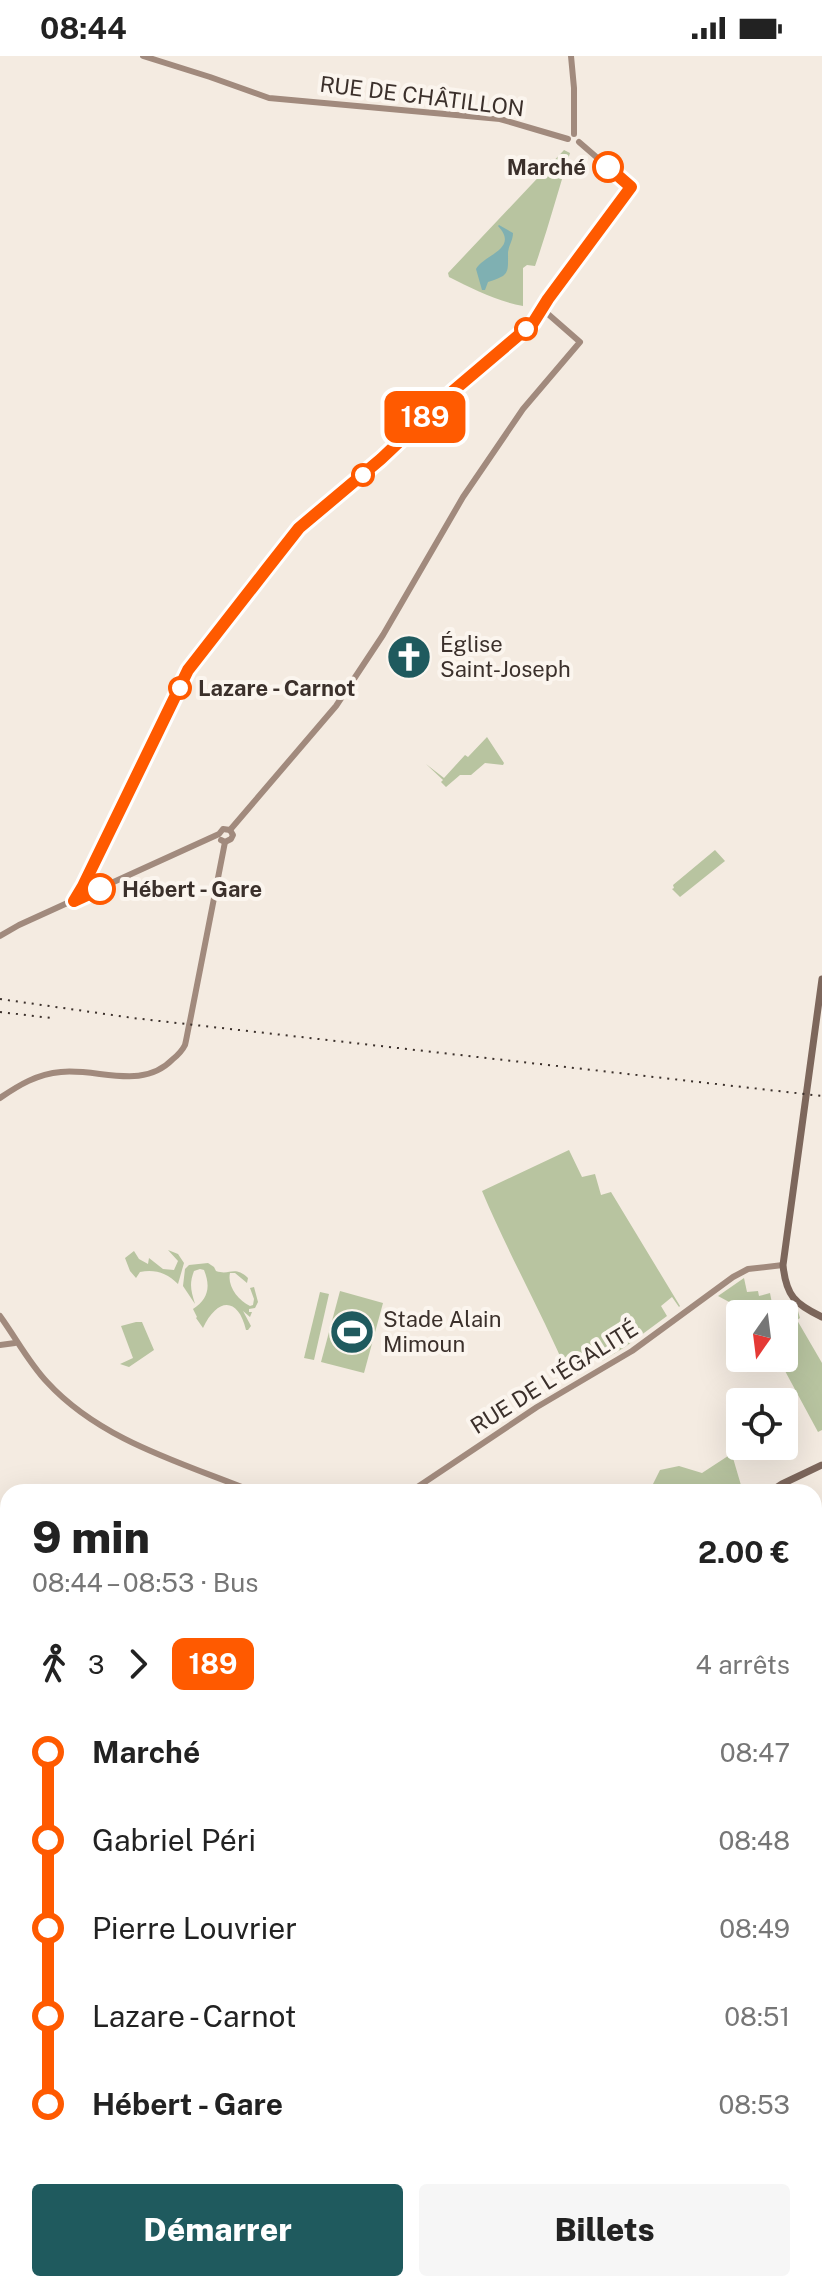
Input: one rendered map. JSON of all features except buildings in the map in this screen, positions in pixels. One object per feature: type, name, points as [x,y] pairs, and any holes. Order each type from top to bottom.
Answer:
[{"type":"main road","name":"RUE DE CHÂTILLON","points":[[143,56],[269,98],[500,119],[571,137]]},
{"type":"main road","points":[[74,901],[188,670],[294,534],[526,329],[631,187],[579,142],[579,137],[571,137],[574,88],[571,56]]},
{"type":"main road","points":[[230,830],[336,706],[373,651],[450,517],[498,443],[580,342],[548,314],[540,312]]},
{"type":"main road","points":[[0,936],[219,834],[223,829],[230,830]]},
{"type":"main road","points":[[10,1091],[55,1075],[148,1075],[169,1064],[181,1052],[190,1021],[225,842],[232,837],[230,830]]},
{"type":"main road","points":[[219,834],[225,842]]},
{"type":"main road","points":[[822,979],[783,1265],[794,1301],[822,1317]]},
{"type":"main road","points":[[0,1098],[24,1082],[62,1071],[112,1076]]},
{"type":"main road","name":"RUE DE L'ÉGALITÉ","points":[[422,1484],[537,1407],[632,1351],[715,1289],[748,1269],[783,1265]]},
{"type":"main road","points":[[0,1317],[43,1382],[63,1402],[129,1445],[232,1484]]},
{"type":"main road","points":[[0,1317],[46,1381],[89,1418],[123,1438],[234,1484]]},
{"type":"main road","points":[[0,1345],[15,1343]]},
{"type":"main road","points":[[782,1484],[820,1467]]},
{"type":"green space","points":[[564,150],[570,153],[535,266],[523,268],[523,306],[494,298],[449,277],[448,273]]},
{"type":"green space","points":[[487,737],[503,765],[485,763],[471,775],[460,775],[446,787],[426,764],[444,778]]},
{"type":"green space","points":[[715,850],[725,861],[680,897],[672,889],[673,885]]},
{"type":"green space","points":[[569,1150],[582,1177],[595,1174],[601,1195],[611,1192],[680,1306],[672,1297],[661,1306],[667,1316],[625,1347],[602,1361],[598,1358],[593,1361],[593,1366],[570,1379],[482,1191]]},
{"type":"green space","points":[[168,1250],[178,1254],[184,1263],[178,1284],[170,1277],[151,1271],[140,1272],[136,1278],[125,1258],[134,1251],[139,1259],[148,1264],[149,1258],[163,1269],[174,1270],[178,1261]]},
{"type":"green space","points":[[208,1263],[216,1271],[235,1271],[248,1278],[247,1283],[235,1273],[230,1273],[234,1292],[250,1306],[254,1299],[250,1288],[254,1287],[258,1302],[255,1308],[249,1309],[252,1312],[250,1317],[243,1311],[251,1326],[248,1330],[238,1311],[227,1305],[214,1311],[203,1328],[196,1318],[193,1309],[205,1297],[208,1287],[206,1276],[204,1270],[194,1271],[191,1288],[195,1304],[183,1286],[185,1269],[189,1265]]},
{"type":"green space","points":[[744,1278],[747,1292],[758,1291],[759,1296],[770,1293],[771,1300],[726,1300],[718,1296]]},
{"type":"green space","name":"Stade Alain Mimoun","points":[[340,1291],[383,1303],[364,1373],[321,1362]]},
{"type":"green space","points":[[320,1292],[329,1294],[314,1360],[304,1358]]},
{"type":"green space","points":[[142,1322],[154,1350],[129,1367],[120,1364],[133,1358],[121,1326]]},
{"type":"green space","points":[[798,1322],[822,1363],[822,1430],[818,1432],[798,1395],[798,1388],[794,1388],[786,1372],[798,1372]]},
{"type":"green space","points":[[726,1457],[726,1460],[734,1460],[741,1484],[653,1484],[660,1470],[679,1466],[702,1473]]},
{"type":"water","points":[[499,225],[513,233],[507,269],[504,275],[488,282],[482,290],[476,269],[503,246],[504,234]]},
{"type":"railway","points":[[0,999],[133,1018],[822,1096]]},
{"type":"railway","points":[[0,1012],[51,1018]]},
{"type":"bus line","name":"189","points":[[100,889],[74,901],[191,666],[299,528],[533,323],[631,187],[608,167]]},
{"type":"place","name":"Marché","points":[[608,167]]},
{"type":"place","name":"Église Saint-Joseph","points":[[409,657]]},
{"type":"place","name":"Lazare - Carnot","points":[[180,688]]},
{"type":"place","name":"Hébert - Gare","points":[[100,889]]},
{"type":"place","name":"Stade Alain Mimoun","points":[[352,1332]]}]
